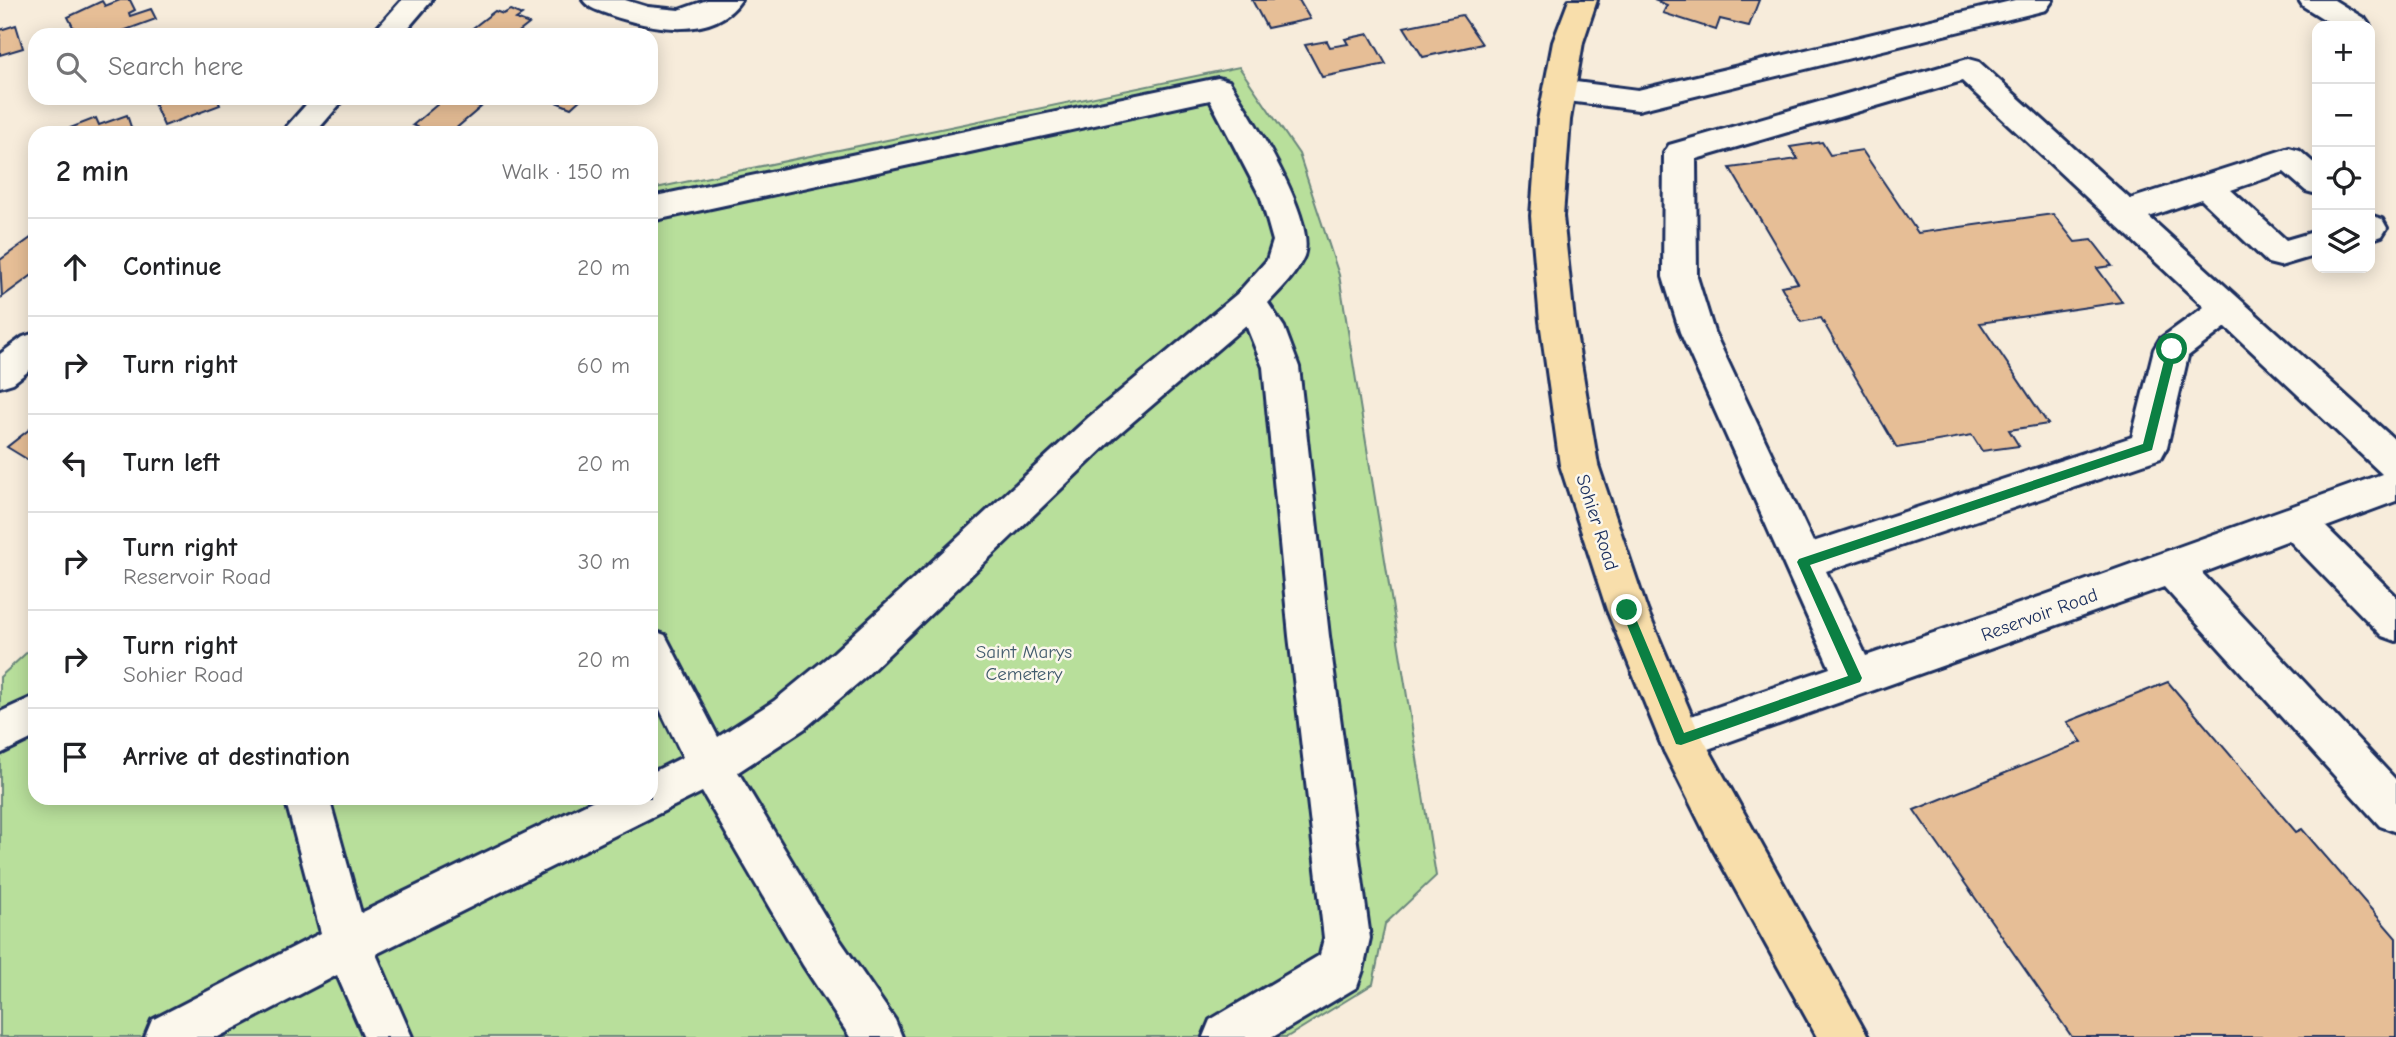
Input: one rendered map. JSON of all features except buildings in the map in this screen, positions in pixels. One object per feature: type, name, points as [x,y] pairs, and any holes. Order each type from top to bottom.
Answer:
[{"type":"main road","name":"Sohier Road","points":[[1583,0],[1568,42],[1554,120],[1547,216],[1556,320],[1579,465],[1627,610],[1681,740],[1728,832],[1844,1037]]},
{"type":"street","points":[[392,28],[418,0]]},
{"type":"street","points":[[597,0],[648,18],[680,22],[702,15],[727,0]]},
{"type":"street","points":[[1560,90],[1638,100],[2036,4],[2039,0]]},
{"type":"street","points":[[2313,0],[2347,21]]},
{"type":"street","points":[[1856,678],[1697,332],[1680,277],[1681,153],[1968,69],[2227,308],[2394,483]]},
{"type":"street","points":[[658,208],[1218,88],[1288,222],[1291,241],[1287,256],[1249,303],[1102,428],[839,673],[789,715],[710,766],[658,792]]},
{"type":"street","points":[[304,126],[323,105]]},
{"type":"street","points":[[2124,213],[2289,159],[2312,179]]},
{"type":"street","points":[[2207,186],[2280,254],[2312,244]]},
{"type":"street","points":[[1227,1037],[1340,970],[1348,938],[1309,636],[1281,367],[1267,327],[1249,303]]},
{"type":"street","points":[[1803,562],[2148,447],[2172,349],[2227,308]]},
{"type":"street","points":[[0,373],[28,352]]},
{"type":"street","name":"Reservoir Road","points":[[1681,740],[2296,522],[2394,483]]},
{"type":"street","points":[[2296,522],[2396,623]]},
{"type":"street","points":[[2171,567],[2396,811]]},
{"type":"street","points":[[658,662],[710,766],[819,949],[878,1037]]},
{"type":"street","points":[[0,734],[28,719]]},
{"type":"street","points":[[309,805],[347,944],[388,1037]]},
{"type":"street","points":[[169,1037],[347,944],[631,805]]},
{"type":"green space","name":"Saint Marys Cemetery","points":[[1239,67],[1299,154],[1339,275],[1436,876],[1385,924],[1373,984],[1287,1037],[0,1037],[0,677],[28,651],[28,805],[658,805],[658,188]]},
{"type":"route","points":[[1627,610],[1681,740],[1856,678],[1803,562],[2148,447],[2172,349]]}]
